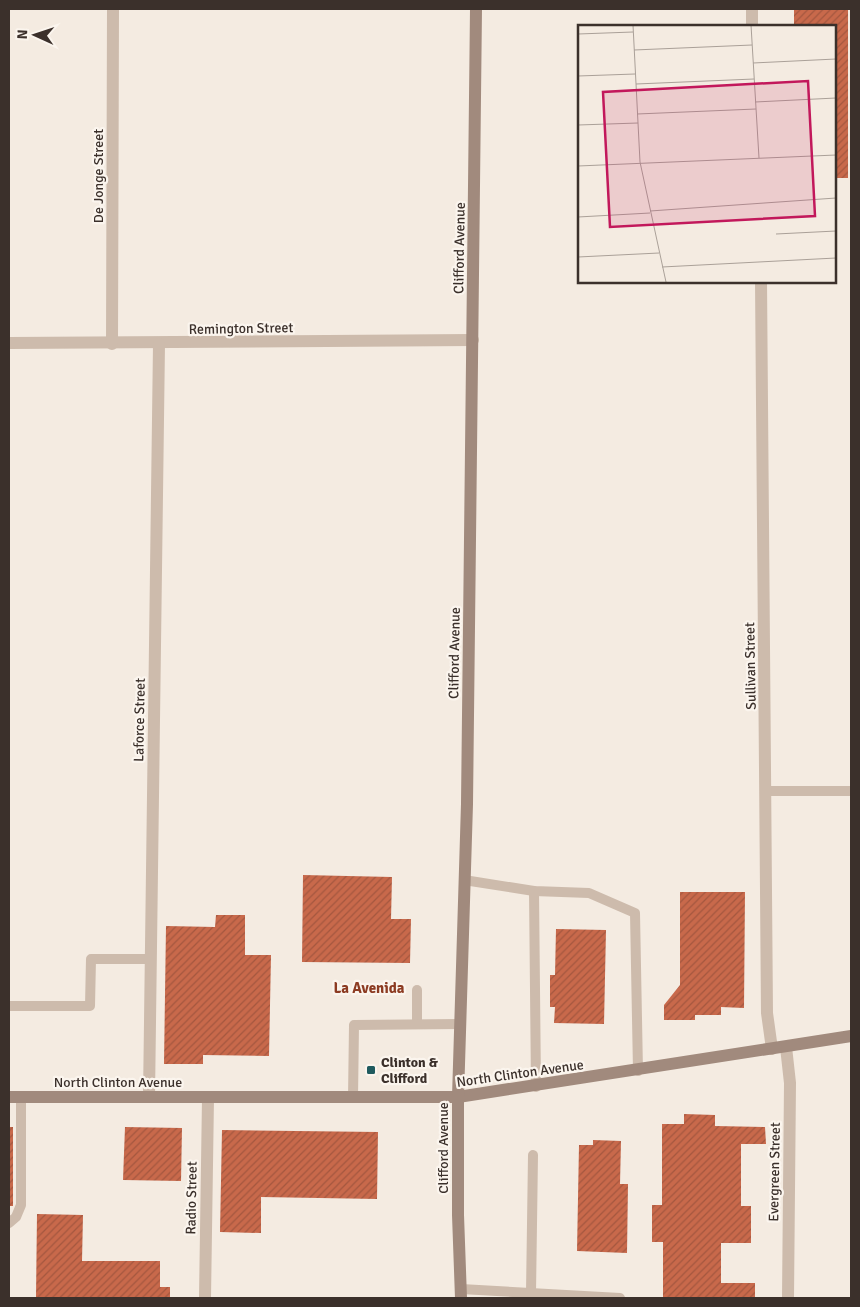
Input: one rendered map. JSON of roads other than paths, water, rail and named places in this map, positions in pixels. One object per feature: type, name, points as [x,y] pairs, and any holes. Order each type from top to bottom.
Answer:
[{"type":"main road","name":"Clifford Avenue","points":[[461,1294],[458,1215],[458,1097],[464,880],[473,340],[476,9]]},
{"type":"main road","name":"North Clinton Avenue","points":[[15,1097],[458,1097],[851,1036]]},
{"type":"street","name":"De Jonge Street","points":[[112,344],[113,9]]},
{"type":"street","points":[[752,9],[752,25]]},
{"type":"street","name":"Sullivan Street","points":[[761,282],[767,1013],[772,1049]]},
{"type":"street","name":"Remington Street","points":[[9,343],[158,344],[473,340]]},
{"type":"street","name":"Laforce Street","points":[[148,1097],[158,344]]},
{"type":"street","name":"Evergreen Street","points":[[786,1047],[790,1082],[788,1298]]},
{"type":"street","name":"Radio Street","points":[[205,1298],[208,1098]]},
{"type":"lane","points":[[766,791],[851,791]]},
{"type":"lane","points":[[464,880],[534,891],[589,893],[634,913],[638,1070]]},
{"type":"lane","points":[[534,891],[536,1086]]},
{"type":"lane","points":[[9,1006],[90,1006],[91,959],[150,959]]},
{"type":"lane","points":[[417,990],[417,1024]]},
{"type":"lane","points":[[353,1098],[354,1025],[459,1024]]},
{"type":"lane","points":[[9,1223],[16,1217],[21,1205],[15,1097]]},
{"type":"lane","points":[[530,1293],[533,1155]]},
{"type":"lane","points":[[461,1294],[530,1293],[620,1298]]},
{"type":"place","name":"Clinton & Clifford","points":[[371,1070]]},
{"type":"district","name":"La Avenida","points":[[369,988]]}]
